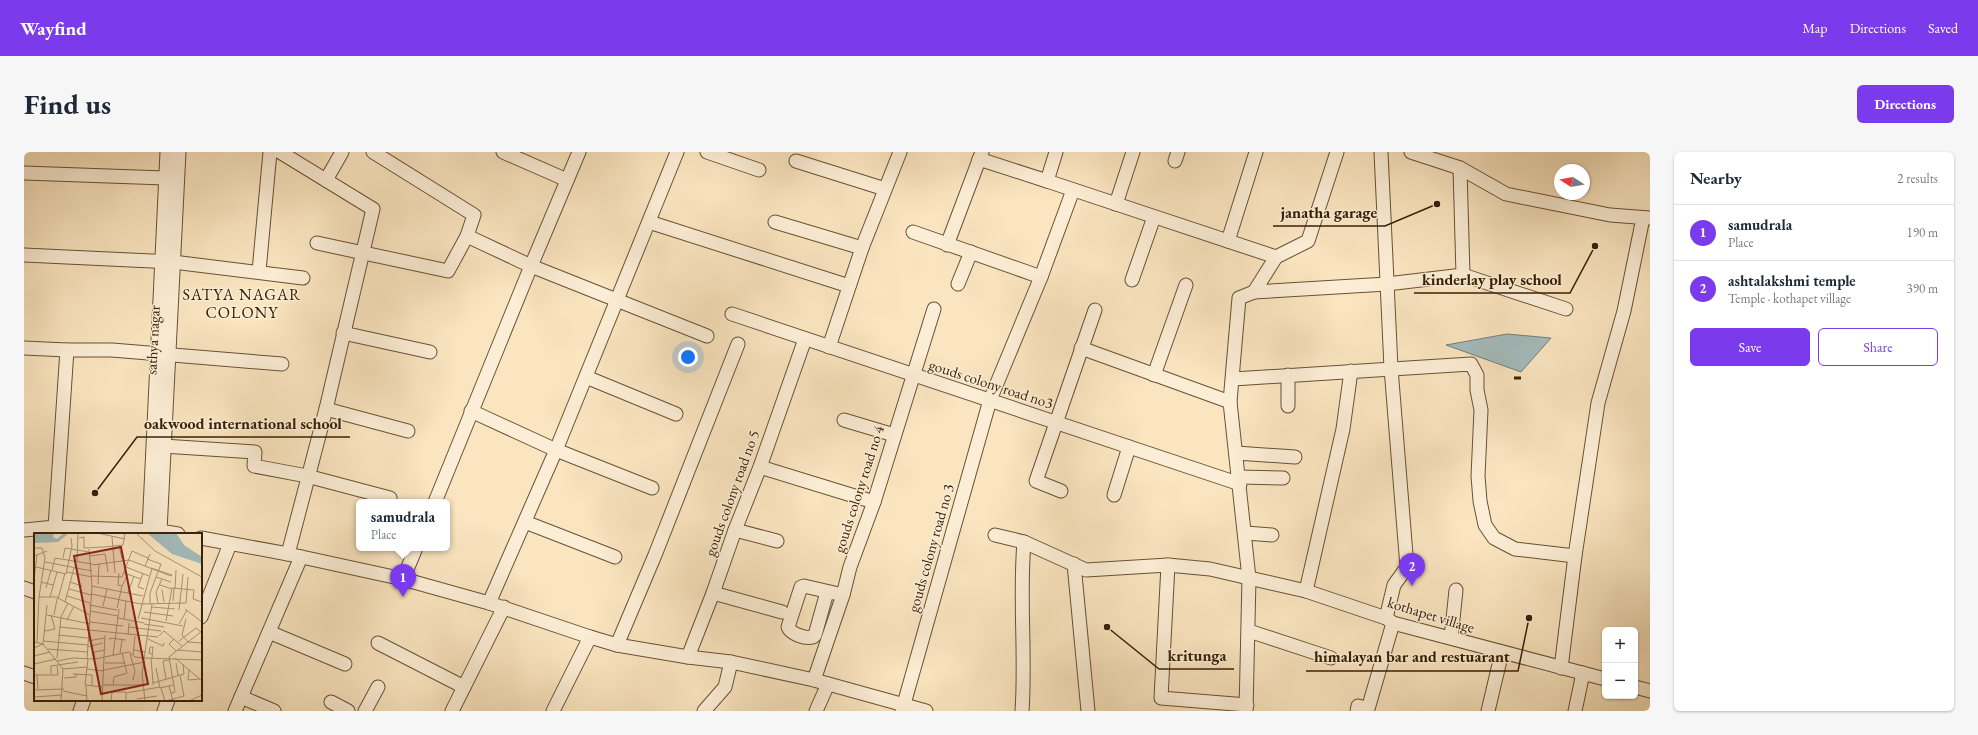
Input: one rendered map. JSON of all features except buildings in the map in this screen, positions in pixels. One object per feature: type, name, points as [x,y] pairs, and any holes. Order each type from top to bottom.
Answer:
[{"type":"street","name":"sathya nagar","points":[[167,152],[165,178],[168,261]]},
{"type":"street","name":"sathya nagar","points":[[154,531],[168,261],[179,152]]},
{"type":"street","points":[[259,271],[270,152]]},
{"type":"street","points":[[280,152],[373,209],[326,409],[307,476],[288,554]]},
{"type":"street","points":[[326,180],[342,152]]},
{"type":"street","points":[[317,243],[448,271],[467,236],[474,215],[372,152]]},
{"type":"street","points":[[504,152],[567,180]]},
{"type":"street","points":[[435,499],[579,152]]},
{"type":"street","points":[[489,603],[556,450],[677,152]]},
{"type":"street","points":[[707,152],[759,170]]},
{"type":"street","points":[[829,347],[862,248],[900,152]]},
{"type":"street","points":[[1047,182],[1056,152]]},
{"type":"street","points":[[1116,204],[1133,152]]},
{"type":"street","points":[[1228,241],[1256,152]]},
{"type":"street","points":[[1254,292],[1276,257],[1308,241],[1337,152]]},
{"type":"street","points":[[1357,711],[1358,706],[1368,709],[1390,620],[1394,585],[1407,567],[1391,368],[1381,152]]},
{"type":"street","points":[[1411,152],[1460,168],[1506,194],[1610,215],[1647,218],[1624,311],[1598,402],[1575,556],[1561,668]]},
{"type":"street","points":[[947,245],[981,156],[1047,182],[1276,257]]},
{"type":"street","points":[[796,161],[885,189]]},
{"type":"street","points":[[1460,168],[1463,275]]},
{"type":"street","points":[[24,173],[165,178]]},
{"type":"street","name":"gouds colony road no 3","points":[[903,708],[990,400],[1041,277],[1073,190]]},
{"type":"street","points":[[1132,280],[1154,217]]},
{"type":"street","points":[[649,222],[849,286]]},
{"type":"street","points":[[775,222],[862,248]]},
{"type":"street","points":[[913,232],[1041,277]]},
{"type":"street","points":[[467,236],[531,266],[707,336]]},
{"type":"street","points":[[958,284],[971,252]]},
{"type":"street","points":[[24,255],[168,261],[259,271],[303,278]]},
{"type":"street","points":[[1168,565],[1161,698],[1246,708],[1250,578],[1230,402],[1239,298],[1254,292],[1387,284],[1463,275],[1566,309]]},
{"type":"street","points":[[1154,375],[1186,285]]},
{"type":"street","name":"gouds colony road no 4","points":[[814,680],[843,595],[850,567],[874,502],[912,375],[934,309]]},
{"type":"street","points":[[1061,491],[1036,481],[1095,310]]},
{"type":"street","name":"gouds colony road no3","points":[[732,314],[1129,447],[1239,481],[1283,478]]},
{"type":"street","points":[[344,333],[430,352]]},
{"type":"street","name":"gouds colony road no 5","points":[[688,657],[760,467],[805,339]]},
{"type":"street","points":[[617,645],[655,555],[738,344]]},
{"type":"street","points":[[24,348],[112,350],[282,364]]},
{"type":"street","points":[[1081,348],[1230,402]]},
{"type":"street","points":[[55,527],[67,350]]},
{"type":"street","name":"sathya nagar","points":[[154,531],[164,446],[163,354]]},
{"type":"street","points":[[1233,379],[1471,364],[1477,374],[1477,390],[1481,410],[1478,476],[1480,501],[1485,525],[1494,538],[1515,549],[1575,556]]},
{"type":"street","points":[[1306,591],[1343,429],[1351,371]]},
{"type":"street","points":[[1288,375],[1288,406]]},
{"type":"street","points":[[586,377],[676,414]]},
{"type":"street","points":[[326,409],[408,431]]},
{"type":"street","points":[[471,411],[556,450],[652,488]]},
{"type":"street","points":[[844,420],[894,435]]},
{"type":"street","points":[[164,446],[254,452],[254,466],[307,476],[390,498]]},
{"type":"street","points":[[1114,495],[1129,447]]},
{"type":"street","points":[[1236,453],[1295,457]]},
{"type":"street","points":[[760,467],[874,502]]},
{"type":"street","points":[[525,522],[615,557]]},
{"type":"street","points":[[24,530],[55,527],[170,533]]},
{"type":"street","points":[[735,530],[777,541]]},
{"type":"street","points":[[1246,533],[1272,535]]},
{"type":"street","name":"kothapet village","points":[[995,535],[1024,542],[1086,570],[1168,565],[1210,569],[1306,591],[1390,620],[1451,638],[1602,678]]},
{"type":"street","points":[[202,538],[288,554],[404,579],[504,607],[617,645],[688,657],[731,662],[814,680],[903,708],[926,711]]},
{"type":"street","points":[[1022,711],[1024,681],[1021,574],[1024,542]]},
{"type":"street","points":[[202,614],[230,544]]},
{"type":"street","points":[[404,579],[415,551]]},
{"type":"street","points":[[235,711],[301,557]]},
{"type":"street","points":[[1074,564],[1088,711]]},
{"type":"street","points":[[827,592],[813,637],[792,633],[788,627],[801,587],[843,595]]},
{"type":"street","points":[[24,588],[34,592]]},
{"type":"street","points":[[1451,638],[1456,590]]},
{"type":"street","points":[[713,593],[782,612]]},
{"type":"street","points":[[452,711],[504,607]]},
{"type":"street","points":[[820,616],[834,621]]},
{"type":"street","points":[[1249,631],[1331,658]]},
{"type":"street","points":[[269,632],[345,664]]},
{"type":"street","points":[[553,711],[590,637]]},
{"type":"street","points":[[378,644],[464,688]]},
{"type":"street","points":[[1488,711],[1502,652]]},
{"type":"street","points":[[704,711],[725,687],[731,662]]},
{"type":"street","points":[[24,673],[34,677]]},
{"type":"street","points":[[1575,711],[1583,673]]},
{"type":"street","points":[[816,711],[828,684]]},
{"type":"street","points":[[365,711],[378,687]]},
{"type":"street","points":[[1638,688],[1650,691]]},
{"type":"street","points":[[241,697],[274,711]]},
{"type":"street","points":[[80,711],[84,701]]},
{"type":"street","points":[[164,711],[168,701]]},
{"type":"street","points":[[331,702],[348,711]]},
{"type":"water","points":[[1507,334],[1551,338],[1521,372],[1446,345]]},
{"type":"railway","points":[[1514,378],[1524,378]]},
{"type":"place","name":"janatha garage","points":[[1437,204]]},
{"type":"place","name":"kinderlay play school","points":[[1595,246]]},
{"type":"place","name":"oakwood international school","points":[[95,493]]},
{"type":"place","name":"ashtalakshmi temple","points":[[1412,586]]},
{"type":"place","name":"samudrala","points":[[403,597]]},
{"type":"place","name":"himalayan bar and restuarant","points":[[1529,618]]},
{"type":"place","name":"kritunga","points":[[1107,627]]},
{"type":"district","name":"SATYA NAGAR COLONY","points":[[242,303]]}]
